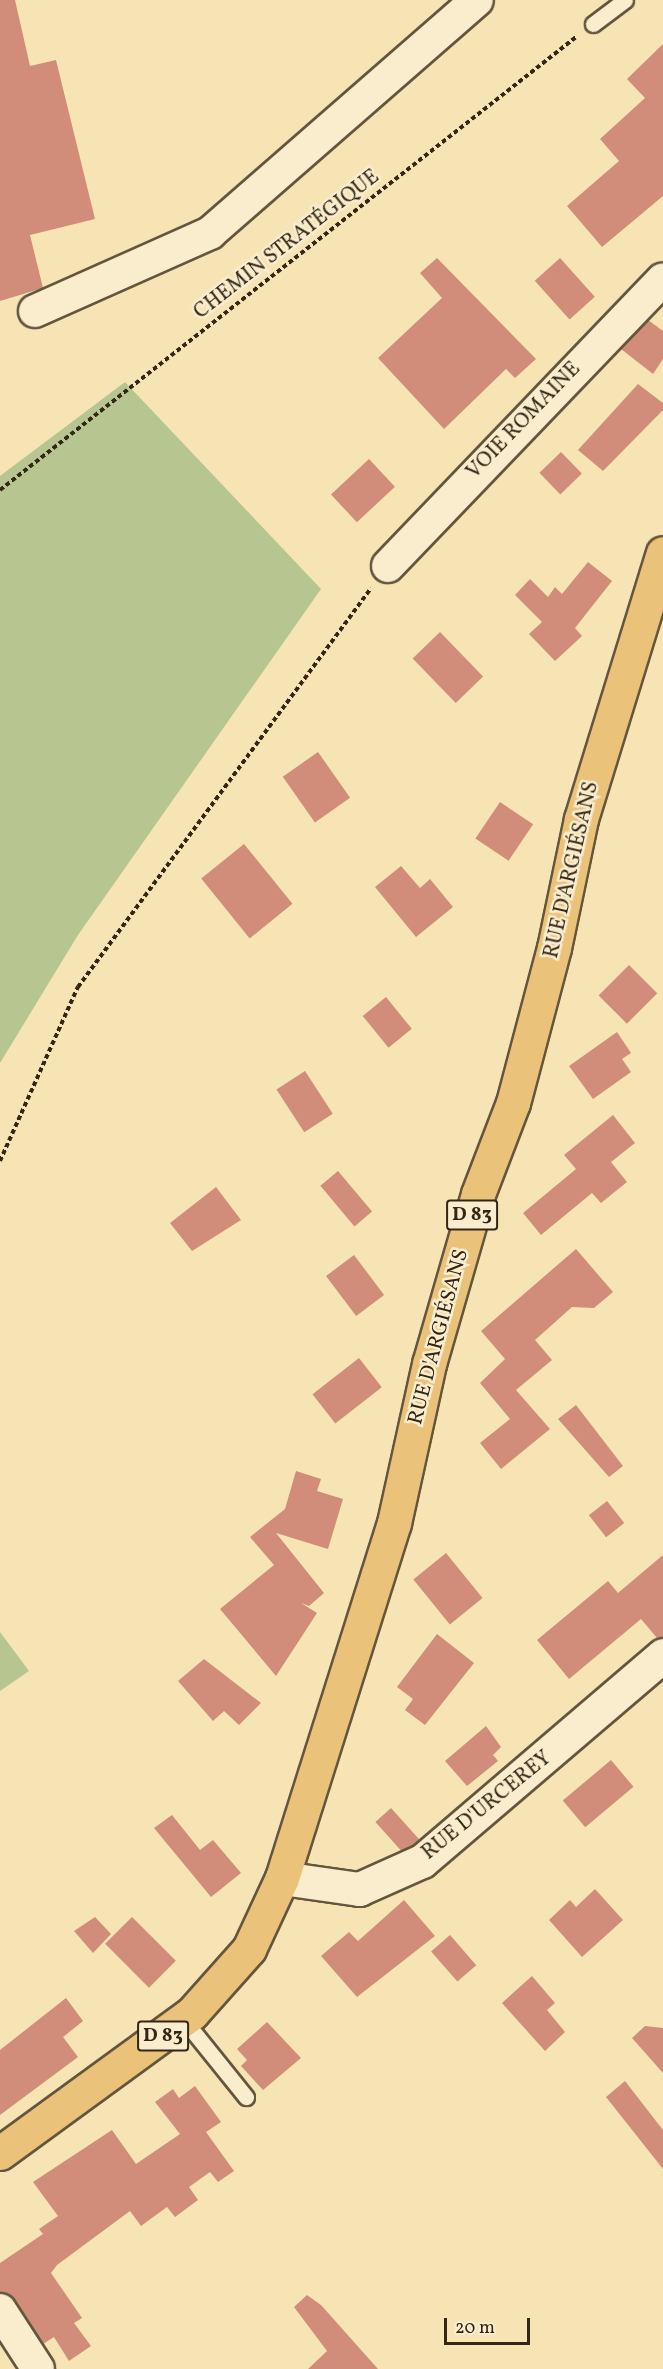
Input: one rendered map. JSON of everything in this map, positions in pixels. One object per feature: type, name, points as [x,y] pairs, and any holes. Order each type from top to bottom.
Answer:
[{"type":"main road","name":"RUE D'ARGIÉSANS","points":[[282,1878],[394,1523],[429,1364],[478,1194],[513,1103],[554,948],[581,819],[663,553]]},
{"type":"main road","name":"D 83","points":[[0,2153],[184,2020],[249,1949],[282,1878]]},
{"type":"street","points":[[35,311],[210,232],[477,0]]},
{"type":"street","name":"VOIE ROMAINE","points":[[388,566],[663,279]]},
{"type":"street","name":"RUE D'URCEREY","points":[[282,1878],[359,1889],[422,1861],[663,1655]]},
{"type":"street","points":[[0,2310],[38,2369]]},
{"type":"lane","points":[[593,24],[624,0]]},
{"type":"lane","points":[[184,2020],[246,2097]]},
{"type":"path","name":"CHEMIN STRATÉGIQUE","points":[[0,490],[593,24]]},
{"type":"path","points":[[0,1161],[78,987],[388,566]]},
{"type":"green space","points":[[125,382],[321,589],[78,935],[0,1063],[0,476]]},
{"type":"green space","points":[[0,1632],[29,1671],[0,1691]]},
{"type":"building","points":[[0,0],[15,0],[30,66],[56,60],[95,219],[30,235],[43,288],[0,301]]},
{"type":"building","points":[[663,44],[663,196],[602,247],[567,206],[619,161],[600,139],[645,98],[627,79]]},
{"type":"building","points":[[437,258],[536,359],[515,378],[506,369],[444,429],[378,358],[442,298],[420,273]]},
{"type":"building","points":[[560,258],[595,297],[570,319],[535,281]]},
{"type":"building","points":[[648,320],[663,331],[663,359],[653,374],[621,349]]},
{"type":"building","points":[[638,384],[663,403],[663,410],[603,471],[578,450]]},
{"type":"building","points":[[561,452],[582,474],[560,494],[539,473]]},
{"type":"building","points":[[369,459],[395,487],[357,522],[331,494]]},
{"type":"building","points":[[588,562],[612,581],[575,628],[582,636],[555,661],[529,634],[542,622],[515,595],[530,579],[548,597],[555,587],[562,594]]},
{"type":"building","points":[[440,632],[483,677],[456,703],[413,658]]},
{"type":"building","points":[[318,752],[350,798],[315,823],[283,777]]},
{"type":"building","points":[[500,802],[533,824],[509,861],[475,838]]},
{"type":"building","points":[[244,844],[292,904],[250,938],[201,879]]},
{"type":"building","points":[[401,866],[420,888],[430,879],[453,907],[416,937],[375,887]]},
{"type":"building","points":[[629,965],[657,993],[627,1024],[599,995]]},
{"type":"building","points":[[386,997],[412,1029],[388,1048],[363,1016]]},
{"type":"building","points":[[617,1032],[631,1053],[622,1059],[631,1072],[593,1099],[569,1066]]},
{"type":"building","points":[[305,1071],[333,1114],[304,1132],[276,1090]]},
{"type":"building","points":[[613,1115],[635,1143],[611,1162],[627,1182],[601,1203],[592,1193],[541,1235],[523,1213],[576,1169],[564,1155]]},
{"type":"building","points":[[338,1171],[372,1212],[354,1226],[320,1186]]},
{"type":"building","points":[[216,1187],[241,1220],[192,1251],[170,1223]]},
{"type":"building","points":[[576,1249],[613,1292],[594,1308],[572,1307],[535,1340],[552,1360],[516,1390],[550,1429],[501,1469],[480,1443],[510,1419],[480,1383],[505,1359],[481,1331]]},
{"type":"building","points":[[354,1255],[384,1295],[356,1316],[326,1276]]},
{"type":"building","points":[[359,1358],[382,1387],[335,1423],[313,1394]]},
{"type":"building","points":[[576,1405],[623,1466],[609,1477],[558,1419]]},
{"type":"building","points":[[296,1471],[321,1479],[317,1491],[343,1499],[328,1549],[276,1533],[324,1593],[309,1606],[301,1603],[317,1613],[276,1676],[220,1609],[274,1565],[250,1537],[285,1509]]},
{"type":"building","points":[[607,1501],[624,1523],[606,1537],[589,1515]]},
{"type":"building","points":[[446,1553],[483,1598],[450,1625],[413,1579]]},
{"type":"building","points":[[663,1555],[663,1637],[657,1638],[641,1619],[569,1679],[537,1640],[608,1581],[618,1593]]},
{"type":"building","points":[[437,1634],[474,1663],[425,1725],[405,1710],[413,1699],[397,1687]]},
{"type":"building","points":[[204,1659],[261,1703],[239,1725],[224,1711],[213,1721],[178,1681]]},
{"type":"building","points":[[486,1726],[501,1747],[493,1755],[498,1761],[467,1786],[445,1761]]},
{"type":"building","points":[[611,1760],[633,1787],[585,1827],[563,1800]]},
{"type":"building","points":[[391,1808],[419,1839],[403,1853],[375,1822]]},
{"type":"building","points":[[172,1815],[200,1850],[213,1840],[241,1873],[211,1897],[154,1828]]},
{"type":"building","points":[[595,1889],[623,1920],[582,1957],[549,1920],[570,1900],[576,1907]]},
{"type":"building","points":[[404,1900],[435,1936],[357,1997],[321,1956],[349,1932],[358,1941]]},
{"type":"building","points":[[95,1917],[111,1934],[93,1953],[74,1931]]},
{"type":"building","points":[[132,1917],[176,1961],[149,1988],[105,1944]]},
{"type":"building","points":[[450,1935],[476,1965],[457,1982],[431,1951]]},
{"type":"building","points":[[532,1976],[555,2003],[547,2010],[565,2032],[545,2051],[502,2003]]},
{"type":"building","points":[[66,1998],[83,2021],[63,2037],[78,2057],[0,2115],[0,2050]]},
{"type":"building","points":[[267,2022],[301,2058],[263,2090],[241,2066],[247,2060],[237,2049]]},
{"type":"building","points":[[645,2026],[663,2028],[663,2073],[632,2038]]},
{"type":"building","points":[[625,2081],[663,2130],[663,2169],[606,2097]]},
{"type":"building","points":[[195,2086],[221,2122],[206,2132],[234,2171],[218,2182],[210,2172],[189,2187],[198,2200],[175,2217],[167,2207],[141,2226],[130,2211],[57,2265],[51,2273],[82,2318],[74,2323],[91,2346],[69,2361],[54,2337],[43,2344],[15,2300],[0,2292],[0,2263],[43,2234],[39,2229],[58,2216],[33,2182],[112,2130],[136,2164],[180,2134],[155,2102],[173,2089],[179,2098]]},
{"type":"building","points":[[307,2295],[321,2305],[378,2369],[308,2369],[327,2351],[294,2307]]}]
